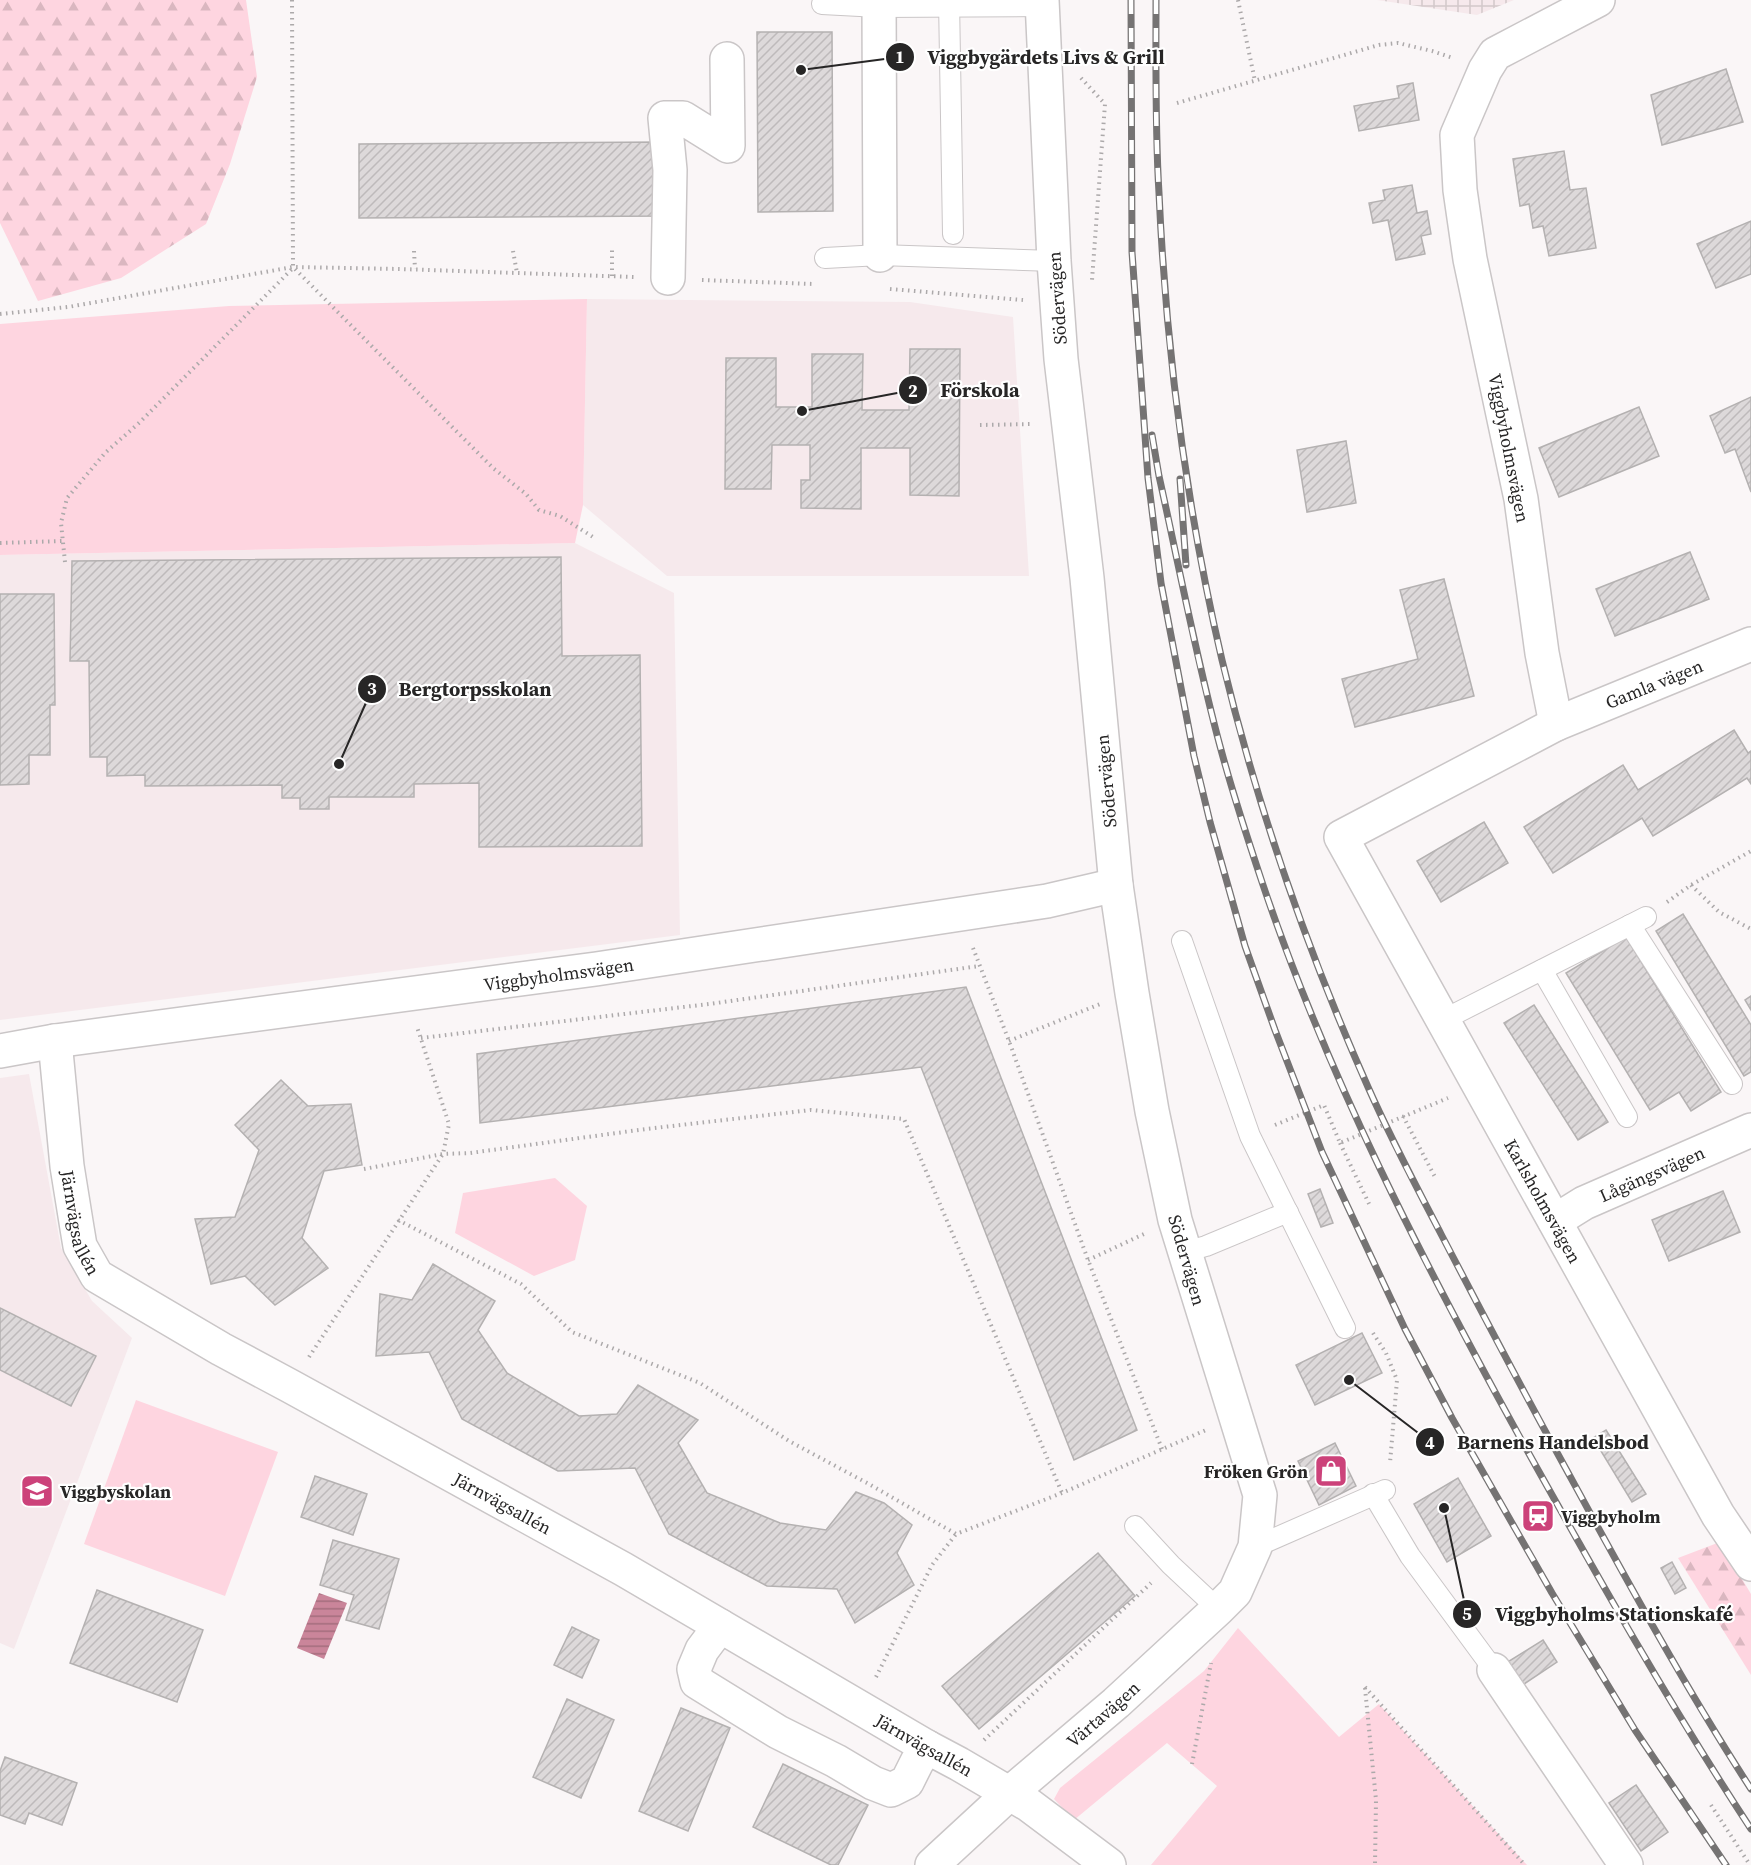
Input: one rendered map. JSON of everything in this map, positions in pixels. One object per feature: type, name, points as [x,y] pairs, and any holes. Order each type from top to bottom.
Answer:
[{"type":"street","name":"Viggbyholmsvägen","points":[[1556,724],[1542,653],[1521,499],[1470,259],[1460,190],[1456,135],[1485,70],[1495,54],[1598,0]]},
{"type":"street","points":[[879,3],[880,255]]},
{"type":"street","name":"Södervägen","points":[[1042,3],[1061,359],[1087,578],[1116,885],[1152,1111],[1175,1220],[1260,1495],[1255,1547]]},
{"type":"street","points":[[668,278],[670,170],[665,118],[682,118],[728,146],[727,60]]},
{"type":"street","name":"Gamla vägen","points":[[1556,724],[1751,644]]},
{"type":"street","name":"Karlsholmsvägen","points":[[1556,724],[1341,837],[1718,1515],[1751,1564]]},
{"type":"street","name":"Viggbyholmsvägen","points":[[0,1051],[55,1041],[596,969],[1047,901],[1116,885]]},
{"type":"street","name":"Järnvägsallén","points":[[55,1041],[67,1166],[80,1246],[98,1276],[221,1349],[623,1569],[1010,1793],[1109,1865]]},
{"type":"street","name":"Lågängsvägen","points":[[1555,1221],[1584,1203],[1751,1130]]},
{"type":"street","name":"Värtavägen","points":[[932,1865],[1010,1793],[1125,1695],[1218,1609],[1235,1592],[1255,1547]]},
{"type":"street","points":[[720,1626],[702,1650],[694,1669],[697,1682],[778,1732],[836,1761],[873,1783],[891,1790],[907,1782],[927,1747]]},
{"type":"street","points":[[1494,1670],[1626,1865]]},
{"type":"lane","points":[[822,4],[1042,3]]},
{"type":"lane","points":[[949,4],[953,234]]},
{"type":"lane","points":[[825,258],[880,255],[1054,261]]},
{"type":"lane","points":[[1443,1020],[1638,921],[1732,1083]]},
{"type":"lane","points":[[1182,940],[1250,1136],[1345,1328]]},
{"type":"lane","points":[[1542,970],[1627,1117]]},
{"type":"lane","points":[[1185,1252],[1206,1246],[1288,1212]]},
{"type":"lane","points":[[1255,1547],[1379,1492],[1410,1556],[1494,1670]]},
{"type":"lane","points":[[1136,1526],[1171,1565],[1218,1609]]},
{"type":"path","points":[[292,0],[293,267],[494,468],[526,494],[539,510],[560,516],[593,537]]},
{"type":"path","points":[[1238,0],[1255,82]]},
{"type":"path","points":[[1176,104],[1379,45],[1398,43],[1432,51],[1485,70]]},
{"type":"path","points":[[1079,75],[1105,104],[1092,281]]},
{"type":"path","points":[[513,250],[517,273]]},
{"type":"path","points":[[612,250],[612,276]]},
{"type":"path","points":[[414,251],[415,269]]},
{"type":"path","points":[[65,562],[61,523],[66,498],[105,453],[140,422],[293,267]]},
{"type":"path","points":[[0,314],[68,307],[293,267],[400,268]]},
{"type":"path","points":[[888,289],[1057,303]]},
{"type":"path","points":[[980,425],[1038,424]]},
{"type":"path","points":[[0,543],[63,541]]},
{"type":"path","points":[[1638,921],[1691,885],[1751,851]]},
{"type":"path","points":[[1691,885],[1719,912],[1751,929]]},
{"type":"path","points":[[961,913],[1088,1260],[1162,1449]]},
{"type":"path","points":[[421,1038],[710,1004],[979,966]]},
{"type":"path","points":[[290,1386],[443,1154],[449,1124],[421,1038],[403,996]]},
{"type":"path","points":[[1340,1143],[1448,1098]]},
{"type":"path","points":[[1250,1136],[1324,1105],[1371,1208]]},
{"type":"path","points":[[363,1169],[443,1154],[470,1153],[811,1110],[904,1119],[1062,1492]]},
{"type":"path","points":[[1403,1116],[1435,1177]]},
{"type":"path","points":[[398,1220],[521,1284],[572,1332],[699,1383],[789,1441],[956,1534]]},
{"type":"path","points":[[1088,1260],[1175,1220]]},
{"type":"path","points":[[1345,1328],[1369,1326],[1386,1353],[1397,1380],[1389,1484],[1379,1492]]},
{"type":"path","points":[[860,1708],[932,1564],[956,1534],[1236,1418]]},
{"type":"path","points":[[960,1764],[1171,1565]]},
{"type":"path","points":[[1191,1764],[1212,1655]]},
{"type":"path","points":[[1375,1865],[1376,1800],[1365,1687],[1525,1865]]},
{"type":"path","points":[[1711,1805],[1750,1865]]},
{"type":"shaded area","points":[[1377,0],[1514,0],[1477,15]]},
{"type":"shaded area","points":[[587,299],[910,302],[1013,317],[1029,576],[667,576],[583,505]]},
{"type":"shaded area","points":[[575,543],[674,593],[680,935],[0,1020],[0,555]]},
{"type":"shaded area","name":"Viggbyskolan","points":[[29,1074],[61,1248],[92,1301],[132,1338],[14,1649],[0,1643],[0,1078]]},
{"type":"shaded area","points":[[319,1593],[347,1603],[324,1659],[297,1648]]},
{"type":"green space","points":[[0,0],[246,0],[257,77],[230,164],[206,224],[121,278],[38,301],[0,223]]},
{"type":"green space","points":[[587,299],[583,505],[575,543],[0,555],[0,324],[229,306]]},
{"type":"green space","points":[[555,1178],[587,1206],[575,1260],[534,1276],[455,1233],[463,1193]]},
{"type":"green space","points":[[136,1400],[278,1452],[225,1596],[84,1544]]},
{"type":"green space","points":[[1720,1542],[1751,1594],[1751,1675],[1678,1558]]},
{"type":"green space","points":[[1238,1628],[1339,1737],[1379,1704],[1527,1865],[1151,1865],[1217,1786],[1167,1743],[1074,1820],[1054,1799],[1060,1788],[1204,1671]]},
{"type":"building","points":[[757,32],[832,32],[833,211],[758,212]]},
{"type":"building","points":[[1726,69],[1743,122],[1662,145],[1651,95]]},
{"type":"building","points":[[1413,83],[1419,120],[1359,131],[1354,106],[1399,98],[1397,86]]},
{"type":"building","points":[[662,142],[662,216],[359,218],[359,144]]},
{"type":"building","points":[[1564,151],[1570,190],[1586,188],[1596,248],[1549,256],[1543,226],[1533,228],[1529,204],[1520,206],[1513,159]]},
{"type":"building","points":[[1412,185],[1417,213],[1427,211],[1431,234],[1421,236],[1425,254],[1396,260],[1388,220],[1373,223],[1369,203],[1385,200],[1383,190]]},
{"type":"building","points":[[1751,221],[1751,274],[1716,288],[1697,244]]},
{"type":"building","points":[[910,349],[960,349],[959,496],[910,495],[910,448],[861,448],[861,509],[801,508],[801,480],[810,480],[810,445],[772,445],[771,489],[725,489],[726,358],[776,358],[776,407],[812,407],[812,354],[863,354],[862,410],[909,410]]},
{"type":"building","points":[[1751,397],[1751,492],[1735,449],[1725,453],[1710,416]]},
{"type":"building","points":[[1639,407],[1659,456],[1559,497],[1539,448]]},
{"type":"building","points":[[1346,441],[1356,503],[1307,512],[1297,450]]},
{"type":"building","points":[[1690,552],[1709,599],[1615,636],[1596,589]]},
{"type":"building","points":[[561,557],[562,656],[640,655],[642,846],[479,847],[479,783],[414,784],[414,797],[329,797],[329,809],[300,809],[300,798],[282,798],[282,785],[145,786],[145,775],[107,776],[107,757],[90,757],[89,661],[70,661],[72,561]]},
{"type":"building","points":[[1444,579],[1474,696],[1355,727],[1342,679],[1418,659],[1400,590]]},
{"type":"building","points":[[0,594],[54,594],[55,705],[50,705],[50,755],[29,755],[29,784],[0,785]]},
{"type":"building","points":[[1734,730],[1748,753],[1751,751],[1751,784],[1747,778],[1653,836],[1642,818],[1553,873],[1524,827],[1623,765],[1638,790]]},
{"type":"building","points":[[1484,822],[1508,863],[1441,902],[1417,861]]},
{"type":"building","points":[[1683,914],[1751,1025],[1751,1072],[1744,1076],[1656,931]]},
{"type":"building","points":[[1626,937],[1721,1092],[1691,1111],[1679,1092],[1650,1110],[1566,973]]},
{"type":"building","points":[[966,987],[1137,1430],[1074,1460],[921,1067],[480,1123],[477,1054]]},
{"type":"building","points":[[1751,996],[1751,1010],[1745,1000]]},
{"type":"building","points":[[1534,1005],[1608,1122],[1578,1140],[1504,1023]]},
{"type":"building","points":[[281,1080],[308,1106],[351,1104],[362,1165],[324,1171],[302,1238],[328,1268],[275,1305],[245,1276],[211,1284],[195,1219],[235,1217],[259,1150],[235,1125]]},
{"type":"building","points":[[1320,1189],[1333,1223],[1321,1227],[1308,1194]]},
{"type":"building","points":[[1723,1191],[1740,1232],[1669,1261],[1652,1220]]},
{"type":"building","points":[[433,1264],[495,1301],[478,1330],[507,1373],[579,1416],[617,1414],[638,1385],[698,1420],[678,1443],[707,1493],[780,1523],[826,1530],[856,1492],[884,1503],[912,1525],[897,1553],[914,1585],[855,1623],[837,1589],[767,1586],[669,1534],[635,1468],[558,1471],[462,1419],[429,1352],[376,1356],[380,1294],[412,1300]]},
{"type":"building","points":[[0,1308],[96,1356],[71,1406],[0,1370]]},
{"type":"building","points":[[1362,1333],[1382,1373],[1315,1405],[1296,1365]]},
{"type":"building","points":[[1606,1430],[1646,1494],[1632,1502],[1593,1438]]},
{"type":"building","points":[[1335,1443],[1356,1486],[1319,1505],[1298,1461]]},
{"type":"building","points":[[315,1476],[367,1494],[353,1535],[301,1517]]},
{"type":"building","points":[[1458,1478],[1491,1536],[1447,1562],[1414,1504]]},
{"type":"building","points":[[333,1540],[399,1559],[379,1629],[346,1620],[354,1595],[320,1585]]},
{"type":"building","points":[[1098,1553],[1135,1596],[979,1729],[942,1686]]},
{"type":"building","points":[[1672,1562],[1686,1588],[1675,1594],[1661,1568]]},
{"type":"building","points":[[97,1590],[203,1630],[177,1702],[70,1663]]},
{"type":"building","points":[[572,1627],[599,1640],[582,1678],[554,1665]]},
{"type":"building","points":[[1543,1640],[1557,1662],[1521,1686],[1506,1663]]},
{"type":"building","points":[[567,1699],[614,1720],[581,1798],[533,1777]]},
{"type":"building","points":[[681,1708],[730,1728],[688,1831],[639,1811]]},
{"type":"building","points":[[5,1757],[77,1783],[62,1825],[29,1813],[25,1824],[0,1815],[0,1771]]},
{"type":"building","points":[[783,1764],[868,1805],[838,1865],[831,1865],[753,1827]]},
{"type":"building","points":[[1636,1785],[1668,1832],[1641,1851],[1609,1803]]},
{"type":"railway","points":[[1131,0],[1132,252],[1148,478],[1161,583],[1194,756],[1245,946],[1322,1152],[1405,1329],[1452,1418],[1552,1593],[1635,1730],[1726,1865]]},
{"type":"railway","points":[[1156,0],[1157,144],[1162,252],[1180,428],[1209,602],[1236,715],[1267,823],[1324,983],[1376,1106],[1413,1180],[1525,1394],[1625,1576],[1699,1705],[1751,1789]]},
{"type":"railway","points":[[1152,435],[1195,645],[1225,763],[1262,882],[1288,955],[1347,1098],[1449,1307],[1550,1492],[1691,1734],[1751,1829]]},
{"type":"railway","points":[[1180,479],[1186,565]]},
{"type":"place","name":"Viggbygärdets Livs & Grill","points":[[801,70]]},
{"type":"place","name":"Förskola","points":[[802,411]]},
{"type":"place","name":"Bergtorpsskolan","points":[[339,764]]},
{"type":"place","name":"Barnens Handelsbod","points":[[1349,1380]]},
{"type":"place","name":"Fröken Grön","points":[[1331,1471]]},
{"type":"place","name":"Viggbyskolan","points":[[37,1491]]},
{"type":"place","name":"Viggbyholms Stationskafé","points":[[1444,1508]]},
{"type":"place","name":"Viggbyholm","points":[[1538,1516]]}]
